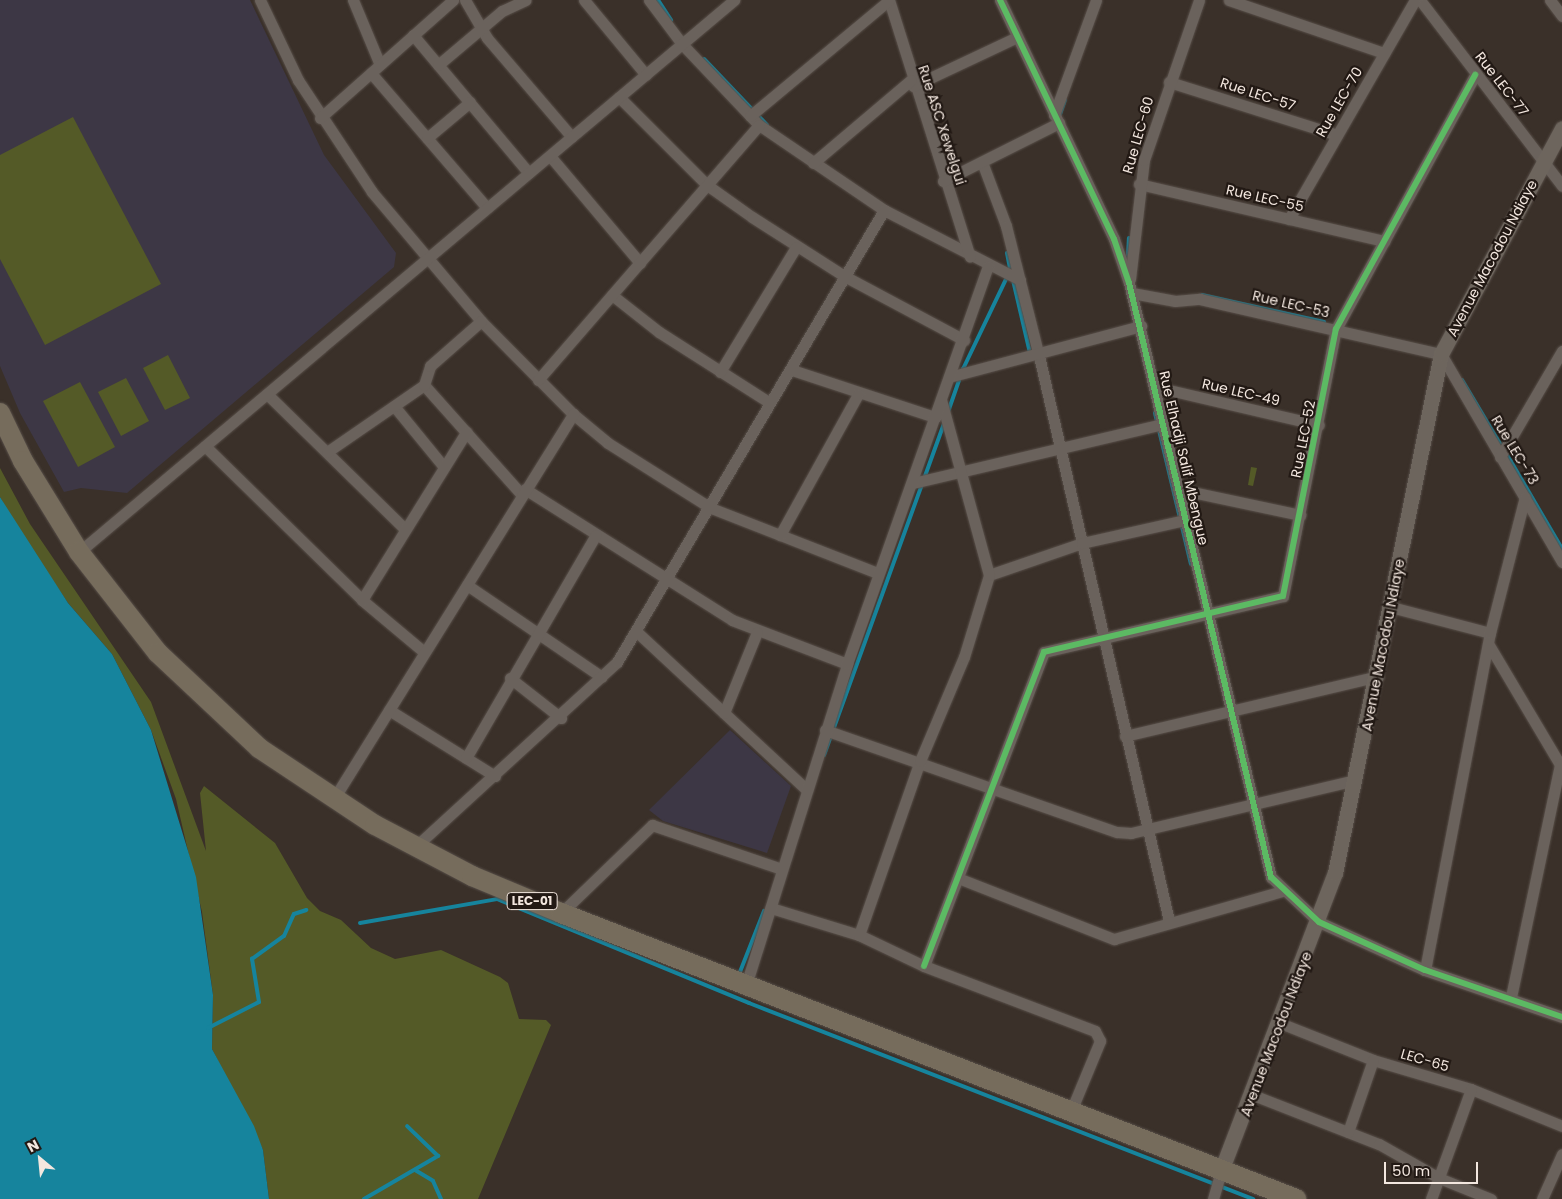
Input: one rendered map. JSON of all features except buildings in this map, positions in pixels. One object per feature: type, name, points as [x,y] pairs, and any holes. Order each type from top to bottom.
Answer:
[{"type":"highway","name":"LEC-01","points":[[0,413],[23,461],[79,552],[158,653],[195,691],[260,748],[334,800],[414,848],[561,913],[1296,1199]]},
{"type":"street","points":[[260,0],[320,118],[426,260],[481,321],[573,414],[608,443],[711,508],[878,573]]},
{"type":"street","points":[[352,0],[380,65]]},
{"type":"street","points":[[320,118],[453,0]]},
{"type":"street","points":[[465,0],[481,28],[572,137]]},
{"type":"street","points":[[438,65],[481,28],[526,0]]},
{"type":"street","points":[[584,0],[646,75]]},
{"type":"street","points":[[649,0],[682,44],[760,125],[884,210],[970,257],[1020,280]]},
{"type":"street","points":[[79,552],[734,0]]},
{"type":"street","points":[[750,116],[889,0]]},
{"type":"street","name":"Rue ASC Xewelgui","points":[[889,0],[912,83],[943,181],[970,257]]},
{"type":"street","name":"Rue Elhadji Salif Mbengue","points":[[1000,0],[1114,239],[1130,288],[1156,387],[1185,520],[1269,870],[1282,891],[1319,922],[1424,970],[1512,997],[1562,1017]]},
{"type":"street","points":[[943,181],[982,162],[1056,119],[1096,0]]},
{"type":"street","name":"Rue LEC-60","points":[[1130,288],[1139,184],[1169,82],[1199,0]]},
{"type":"street","points":[[1229,0],[1384,53]]},
{"type":"street","name":"Rue LEC-70","points":[[1290,219],[1415,0]]},
{"type":"street","name":"Rue LEC-77","points":[[1420,0],[1475,75],[1562,186]]},
{"type":"street","points":[[1550,0],[1562,16]]},
{"type":"street","points":[[413,35],[529,173]]},
{"type":"street","points":[[813,163],[912,83],[1016,37]]},
{"type":"street","points":[[371,73],[487,208]]},
{"type":"street","name":"Rue LEC-52","points":[[994,786],[1044,652],[1283,596],[1319,425],[1336,329],[1475,75]]},
{"type":"street","name":"Rue LEC-57","points":[[1169,82],[1337,136]]},
{"type":"street","points":[[620,97],[708,186],[796,247],[846,277],[964,340]]},
{"type":"street","points":[[427,138],[470,102]]},
{"type":"street","points":[[538,380],[760,125]]},
{"type":"street","name":"Avenue Macodou Ndiaye","points":[[1221,1171],[1253,1095],[1319,922],[1340,853],[1378,676],[1390,607],[1442,354],[1562,128]]},
{"type":"street","points":[[550,156],[640,263]]},
{"type":"street","points":[[982,162],[1020,280],[1039,356],[1146,829],[1169,922]]},
{"type":"street","name":"Rue LEC-55","points":[[1139,184],[1384,241]]},
{"type":"street","points":[[414,848],[561,718],[602,678],[638,633],[711,508],[767,401],[792,370],[884,210]]},
{"type":"street","points":[[720,372],[796,247]]},
{"type":"street","points":[[746,985],[806,789],[847,664],[878,573],[913,483],[941,399],[964,340],[988,266]]},
{"type":"street","name":"Rue LEC-53","points":[[1130,288],[1175,301],[1200,299],[1442,354]]},
{"type":"street","points":[[612,295],[720,372],[767,401]]},
{"type":"street","points":[[327,452],[424,385],[430,366],[481,321]]},
{"type":"street","points":[[949,377],[1039,356],[1141,326]]},
{"type":"street","name":"Rue LEC-73","points":[[1442,354],[1562,562]]},
{"type":"street","points":[[1500,457],[1560,360]]},
{"type":"street","points":[[792,370],[858,394],[935,417]]},
{"type":"street","points":[[424,385],[524,492],[668,581],[757,632],[847,664]]},
{"type":"street","name":"Rue LEC-49","points":[[1156,387],[1319,425]]},
{"type":"street","points":[[267,394],[405,529]]},
{"type":"street","points":[[780,535],[858,394]]},
{"type":"street","points":[[858,935],[920,761],[964,657],[990,575],[941,399]]},
{"type":"street","points":[[394,406],[444,467]]},
{"type":"street","points":[[334,800],[573,414]]},
{"type":"street","points":[[913,483],[1163,424]]},
{"type":"street","points":[[362,600],[466,432]]},
{"type":"street","points":[[205,446],[362,600],[424,652]]},
{"type":"street","points":[[1178,489],[1300,515]]},
{"type":"street","points":[[1424,970],[1490,639],[1525,497]]},
{"type":"street","points":[[990,575],[1082,543],[1185,520]]},
{"type":"street","points":[[466,758],[510,678],[596,535]]},
{"type":"street","points":[[467,584],[536,634],[602,678]]},
{"type":"street","points":[[1390,607],[1490,639],[1561,766],[1512,997]]},
{"type":"street","points":[[724,713],[757,632]]},
{"type":"street","points":[[638,633],[806,789]]},
{"type":"street","points":[[1125,736],[1378,676]]},
{"type":"street","points":[[510,678],[561,718]]},
{"type":"street","points":[[388,710],[495,776]]},
{"type":"street","points":[[825,730],[994,786],[1100,828],[1131,833],[1253,806],[1355,780]]},
{"type":"street","points":[[924,966],[994,786]]},
{"type":"street","points":[[561,913],[652,825],[782,869]]},
{"type":"street","points":[[958,878],[1107,938],[1282,891]]},
{"type":"street","points":[[771,908],[858,935],[924,966],[1100,1035],[1071,1111]]},
{"type":"street","name":"LEC-65","points":[[1280,1023],[1373,1060],[1471,1089],[1562,1126]]},
{"type":"street","points":[[1348,1132],[1373,1060]]},
{"type":"street","points":[[1431,1199],[1471,1089]]},
{"type":"street","points":[[1253,1095],[1379,1144],[1439,1178],[1491,1199]]},
{"type":"street","points":[[1542,1199],[1562,1154]]},
{"type":"street","points":[[1214,1198],[1221,1171]]},
{"type":"shaded area","points":[[0,0],[250,0],[324,155],[396,253],[394,267],[127,493],[81,488],[64,492],[20,413],[0,366]]},
{"type":"shaded area","points":[[730,730],[791,786],[767,853],[663,821],[649,810]]},
{"type":"green space","points":[[73,117],[161,284],[45,345],[0,259],[0,155]]},
{"type":"green space","points":[[168,355],[190,398],[165,410],[143,368]]},
{"type":"green space","points":[[126,378],[149,421],[121,436],[98,392]]},
{"type":"green space","points":[[80,382],[115,447],[78,467],[43,401]]},
{"type":"green space","points":[[1251,467],[1257,468],[1253,486],[1248,485]]},
{"type":"green space","points":[[0,468],[30,524],[151,702],[206,851],[200,793],[204,786],[275,843],[307,898],[320,911],[341,920],[371,948],[395,959],[441,950],[500,977],[508,983],[519,1019],[546,1020],[551,1025],[478,1199],[269,1199],[263,1150],[212,1049],[213,995],[202,912],[176,799],[151,730],[112,654],[68,603],[16,526],[0,497]]},
{"type":"water","points":[[0,497],[68,603],[112,654],[151,730],[196,877],[213,995],[212,1049],[254,1126],[263,1150],[269,1199],[0,1199]]},
{"type":"waterway","points":[[658,0],[671,20]]},
{"type":"waterway","points":[[704,59],[767,125]]},
{"type":"waterway","points":[[1059,117],[1065,100]]},
{"type":"waterway","points":[[1128,256],[1129,238]]},
{"type":"waterway","points":[[1007,253],[1011,273]]},
{"type":"waterway","points":[[948,412],[963,369],[1008,275]]},
{"type":"waterway","points":[[1013,280],[1030,353]]},
{"type":"waterway","points":[[1202,295],[1324,322]]},
{"type":"waterway","points":[[1462,380],[1502,447]]},
{"type":"waterway","points":[[1155,413],[1191,564]]},
{"type":"waterway","points":[[824,755],[944,424]]},
{"type":"waterway","points":[[1506,453],[1562,549]]},
{"type":"waterway","points":[[360,923],[497,899],[749,1003],[1253,1199]]},
{"type":"waterway","points":[[208,1028],[259,1002],[252,959],[284,936],[294,914],[306,910]]},
{"type":"waterway","points":[[738,977],[764,911]]},
{"type":"waterway","points":[[364,1199],[438,1156],[407,1126]]},
{"type":"waterway","points":[[415,1170],[433,1181],[441,1199]]},
{"type":"cycle path","points":[[1000,0],[1114,239],[1129,283],[1271,877],[1319,922],[1425,970],[1562,1017]]},
{"type":"cycle path","points":[[924,966],[1044,652],[1283,596],[1336,329],[1475,75]]}]
